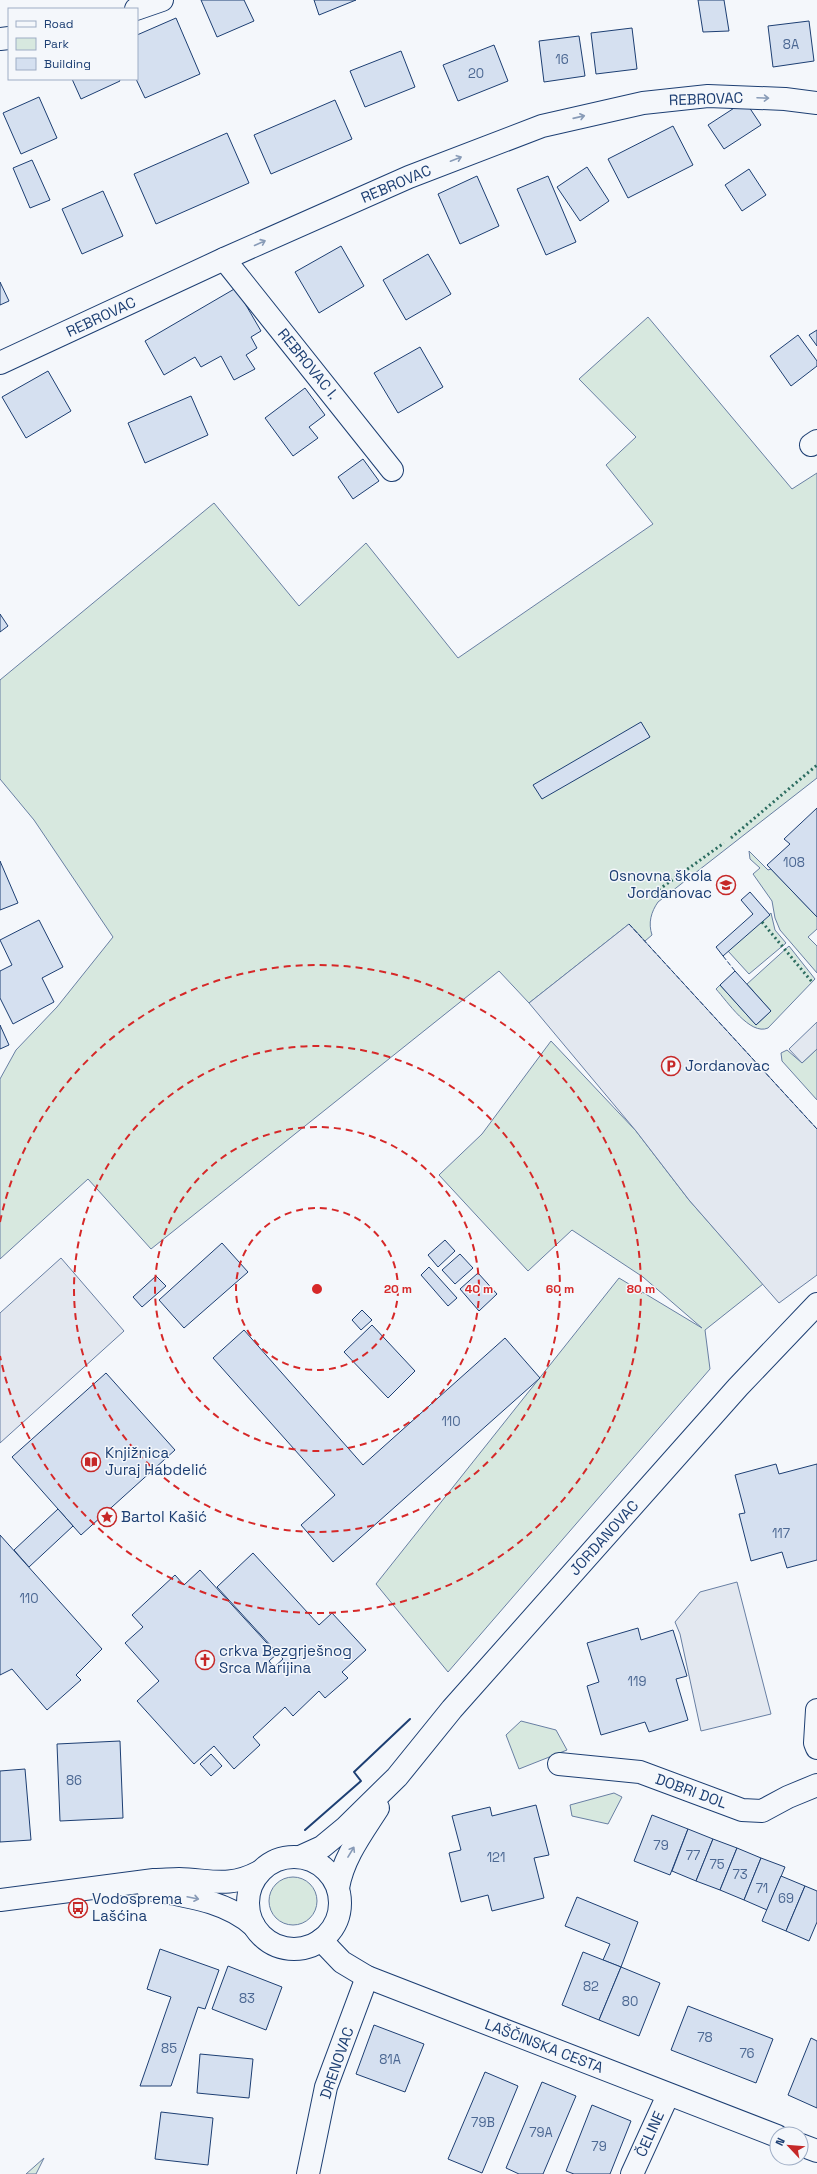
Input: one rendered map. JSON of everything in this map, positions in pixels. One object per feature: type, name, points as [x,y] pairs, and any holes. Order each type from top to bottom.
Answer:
[{"type":"main road","points":[[138,8],[162,0]]},
{"type":"main road","name":"REBROVAC","points":[[0,363],[224,259],[409,177],[542,126],[643,103],[708,96],[785,99],[817,103]]},
{"type":"main road","name":"REBROVAC I.","points":[[224,259],[392,470]]},
{"type":"main road","name":"JORDANOVAC","points":[[300,1857],[322,1847],[345,1828],[397,1777],[452,1709],[738,1387],[817,1304]]},
{"type":"main road","points":[[817,1710],[815,1743],[817,1748]]},
{"type":"main road","name":"DOBRI DOL","points":[[559,1764],[640,1772],[742,1810],[762,1811],[788,1797],[817,1785]]},
{"type":"main road","name":"JORDANOVAC","points":[[338,1888],[340,1873],[346,1859],[397,1777]]},
{"type":"main road","points":[[0,1900],[127,1884],[180,1879],[226,1883],[239,1881],[259,1872],[277,1859],[300,1857],[313,1860],[322,1866],[332,1877],[338,1888],[340,1899],[338,1914],[334,1925],[321,1940],[301,1948],[289,1949],[276,1946],[266,1939],[254,1926],[233,1910],[209,1902],[127,1884]]},
{"type":"main road","points":[[254,1926],[248,1907],[248,1895],[252,1882],[259,1872]]},
{"type":"main road","name":"LAŠČINSKA CESTA","points":[[321,1940],[342,1962],[367,1977],[769,2133]]},
{"type":"main road","name":"DRENOVAC","points":[[308,2174],[326,2088],[367,1977]]},
{"type":"main road","name":"ČELINE","points":[[632,2174],[668,2095]]},
{"type":"green space","points":[[648,317],[792,489],[817,473],[817,778],[658,902],[651,918],[650,926],[652,935],[645,941],[629,924],[529,1003],[499,971],[151,1249],[88,1179],[0,1259],[0,1079],[16,1050],[57,1007],[113,937],[34,820],[0,779],[0,680],[214,503],[299,606],[366,543],[458,658],[653,524],[606,465],[636,437],[579,379]]},
{"type":"green space","points":[[749,851],[768,870],[771,869],[817,917],[817,929],[808,937],[817,946],[817,973],[780,930],[775,918],[772,901],[753,874],[760,868],[750,859]]},
{"type":"green space","points":[[771,913],[775,930],[786,943],[749,974],[728,951]]},
{"type":"green space","points":[[789,946],[815,979],[768,1028],[761,1029],[754,1027],[739,1016],[716,989],[720,985],[756,1025],[771,1011],[747,984]]},
{"type":"green space","points":[[551,1041],[636,1131],[689,1200],[763,1284],[705,1330],[710,1369],[448,1672],[376,1584],[619,1278],[702,1328],[643,1277],[572,1230],[528,1271],[439,1175],[482,1134]]},
{"type":"green space","points":[[817,1049],[817,1100],[782,1061],[781,1053],[787,1050],[802,1063]]},
{"type":"green space","points":[[521,1721],[556,1730],[567,1750],[519,1769],[506,1735]]},
{"type":"green space","points":[[614,1793],[622,1797],[608,1824],[572,1816],[570,1805]]},
{"type":"green space","points":[[293,1877],[302,1879],[310,1884],[315,1892],[317,1901],[315,1910],[310,1918],[302,1923],[293,1925],[284,1923],[276,1918],[271,1910],[269,1901],[271,1892],[276,1884],[284,1879]]},
{"type":"green space","points":[[44,2158],[36,2174],[26,2174]]},
{"type":"shaded area","name":"Jordanovac","points":[[629,924],[817,1129],[817,1275],[779,1303],[689,1200],[636,1131],[529,1003]]},
{"type":"shaded area","points":[[817,1022],[817,1049],[802,1063],[789,1049]]},
{"type":"shaded area","points":[[61,1258],[124,1331],[0,1443],[0,1313]]},
{"type":"shaded area","points":[[737,1582],[771,1714],[701,1731],[680,1634],[675,1622],[700,1592]]},
{"type":"building","points":[[201,0],[244,0],[254,21],[217,37]]},
{"type":"building","points":[[314,0],[356,0],[319,15]]},
{"type":"building","points":[[698,0],[724,0],[729,31],[703,32]]},
{"type":"building","points":[[176,18],[200,74],[145,98],[136,80],[138,80],[138,35]]},
{"type":"building","points":[[809,21],[814,61],[773,67],[768,26]]},
{"type":"building","points":[[632,28],[637,69],[596,74],[591,33]]},
{"type":"building","points":[[579,36],[585,76],[544,82],[539,41]]},
{"type":"building","points":[[494,45],[508,81],[458,101],[443,65]]},
{"type":"building","points":[[401,51],[415,87],[365,107],[350,71]]},
{"type":"building","points":[[72,80],[120,81],[81,99]]},
{"type":"building","points":[[39,97],[57,138],[21,154],[3,113]]},
{"type":"building","points":[[335,100],[352,139],[271,174],[254,135]]},
{"type":"building","points":[[745,101],[761,125],[724,149],[708,125]]},
{"type":"building","points":[[673,126],[693,165],[628,198],[608,159]]},
{"type":"building","points":[[227,133],[249,183],[156,224],[134,174]]},
{"type":"building","points":[[32,160],[50,200],[30,208],[13,168]]},
{"type":"building","points":[[587,167],[609,201],[580,221],[557,187]]},
{"type":"building","points":[[749,169],[766,195],[742,211],[725,185]]},
{"type":"building","points":[[477,176],[499,226],[460,244],[438,194]]},
{"type":"building","points":[[548,176],[576,242],[546,255],[517,189]]},
{"type":"building","points":[[103,191],[123,236],[82,254],[62,209]]},
{"type":"building","points":[[341,246],[364,286],[319,313],[295,272]]},
{"type":"building","points":[[428,254],[451,294],[406,320],[383,280]]},
{"type":"building","points":[[0,282],[9,301],[0,305]]},
{"type":"building","points":[[236,288],[261,331],[251,337],[257,348],[246,355],[255,369],[234,380],[221,356],[201,367],[195,357],[164,375],[145,341]]},
{"type":"building","points":[[817,330],[817,346],[809,335]]},
{"type":"building","points":[[798,335],[817,361],[817,366],[791,386],[770,356]]},
{"type":"building","points":[[420,347],[443,387],[398,413],[374,373]]},
{"type":"building","points":[[48,371],[71,411],[26,438],[2,397]]},
{"type":"building","points":[[305,388],[325,415],[309,427],[318,438],[293,456],[265,418]]},
{"type":"building","points":[[191,396],[208,435],[145,463],[128,423]]},
{"type":"building","points":[[363,459],[379,481],[353,499],[338,477]]},
{"type":"building","points":[[0,614],[8,626],[0,632]]},
{"type":"building","points":[[641,722],[650,737],[542,799],[533,785]]},
{"type":"building","points":[[817,808],[817,917],[767,865],[790,844],[784,839]]},
{"type":"building","points":[[0,861],[18,903],[0,910]]},
{"type":"building","points":[[750,892],[770,915],[723,956],[716,947],[753,914],[741,900]]},
{"type":"building","points":[[39,920],[63,967],[42,978],[54,1002],[13,1024],[0,998],[0,971],[12,965],[0,940]]},
{"type":"building","points":[[735,971],[771,1011],[756,1025],[720,985]]},
{"type":"building","points":[[0,1025],[9,1045],[0,1049]]},
{"type":"building","points":[[445,1240],[455,1251],[438,1267],[428,1255]]},
{"type":"building","points":[[222,1243],[248,1272],[184,1328],[159,1300]]},
{"type":"building","points":[[460,1254],[473,1268],[455,1284],[442,1270]]},
{"type":"building","points":[[429,1267],[457,1298],[448,1306],[421,1275]]},
{"type":"building","points":[[478,1273],[497,1294],[479,1311],[460,1289]]},
{"type":"building","points":[[156,1276],[166,1286],[142,1307],[133,1297]]},
{"type":"building","points":[[362,1310],[372,1320],[361,1330],[352,1320]]},
{"type":"building","points":[[372,1325],[415,1371],[388,1398],[344,1352]]},
{"type":"building","points":[[244,1330],[363,1465],[505,1338],[540,1378],[333,1562],[301,1525],[335,1495],[213,1358]]},
{"type":"building","points":[[106,1373],[175,1450],[81,1535],[12,1457]]},
{"type":"building","points":[[776,1464],[779,1474],[817,1464],[817,1560],[787,1568],[782,1552],[751,1561],[739,1514],[745,1513],[735,1475]]},
{"type":"building","points":[[58,1509],[73,1526],[29,1567],[14,1550]]},
{"type":"building","points":[[0,1535],[102,1649],[76,1675],[81,1680],[47,1710],[12,1669],[0,1675]]},
{"type":"building","name":"crkva Bezgrješnog Srca Marijina","points":[[253,1553],[319,1625],[332,1613],[366,1650],[342,1672],[348,1678],[325,1698],[319,1691],[293,1716],[285,1707],[253,1737],[260,1745],[234,1769],[214,1746],[194,1764],[137,1701],[159,1681],[125,1643],[143,1627],[132,1615],[175,1575],[184,1585],[200,1570],[277,1654],[269,1661],[274,1667],[283,1659],[217,1587]]},
{"type":"building","points":[[638,1628],[641,1640],[673,1630],[687,1676],[676,1679],[688,1720],[649,1732],[645,1722],[601,1735],[587,1686],[599,1682],[587,1643]]},
{"type":"building","points":[[120,1741],[123,1818],[60,1821],[57,1744]]},
{"type":"building","points":[[211,1754],[222,1766],[211,1776],[200,1764]]},
{"type":"building","points":[[25,1769],[31,1840],[0,1842],[0,1771]]},
{"type":"building","points":[[536,1805],[549,1855],[534,1858],[544,1898],[492,1911],[488,1895],[461,1902],[449,1853],[461,1850],[452,1816],[490,1807],[492,1816]]},
{"type":"building","points":[[652,1815],[688,1829],[670,1875],[634,1861]]},
{"type":"building","points":[[688,1829],[713,1839],[696,1881],[672,1871]]},
{"type":"building","points":[[713,1839],[737,1848],[720,1890],[696,1881]]},
{"type":"building","points":[[737,1848],[761,1858],[744,1900],[720,1890]]},
{"type":"building","points":[[761,1858],[785,1867],[767,1910],[744,1900]]},
{"type":"building","points":[[781,1876],[805,1886],[786,1931],[762,1921]]},
{"type":"building","points":[[805,1886],[817,1891],[817,1922],[809,1941],[786,1931]]},
{"type":"building","points":[[577,1897],[638,1922],[621,1967],[603,1960],[610,1944],[565,1926]]},
{"type":"building","points":[[160,1949],[219,1970],[205,2009],[198,2007],[171,2086],[140,2086],[171,1997],[147,1989]]},
{"type":"building","points":[[583,1952],[621,1967],[599,2020],[562,2005]]},
{"type":"building","points":[[228,1966],[282,1987],[266,2030],[212,2009]]},
{"type":"building","points":[[621,1967],[660,1983],[639,2036],[599,2020]]},
{"type":"building","points":[[688,2006],[773,2039],[756,2083],[671,2050]]},
{"type":"building","points":[[374,2025],[424,2044],[405,2092],[356,2074]]},
{"type":"building","points":[[811,2038],[817,2041],[817,2108],[788,2095]]},
{"type":"building","points":[[200,2054],[253,2059],[249,2098],[197,2093]]},
{"type":"building","points":[[485,2072],[518,2086],[482,2173],[448,2159]]},
{"type":"building","points":[[542,2082],[576,2096],[543,2174],[519,2174],[506,2168]]},
{"type":"building","points":[[592,2105],[631,2121],[610,2174],[574,2174],[566,2171]]},
{"type":"building","points":[[161,2112],[213,2118],[208,2165],[155,2159]]},
{"type":"hedge","points":[[731,838],[817,765]]},
{"type":"hedge","points":[[650,892],[654,893],[724,843]]},
{"type":"hedge","points":[[762,922],[812,982]]},
{"type":"fence","points":[[629,924],[817,1129]]},
{"type":"fence","points":[[723,956],[735,971]]},
{"type":"wall","points":[[305,1830],[361,1781],[354,1772],[410,1719]]},
{"type":"place","name":"Osnovna škola Jordanovac","points":[[726,885]]},
{"type":"place","name":"Jordanovac","points":[[671,1066]]},
{"type":"place","name":"Knjižnica Juraj Habdelić","points":[[91,1462]]},
{"type":"place","name":"Bartol Kašić","points":[[107,1517]]},
{"type":"place","name":"crkva Bezgrješnog Srca Marijina","points":[[205,1660]]},
{"type":"place","name":"Vodosprema Lašćina","points":[[78,1908]]}]
